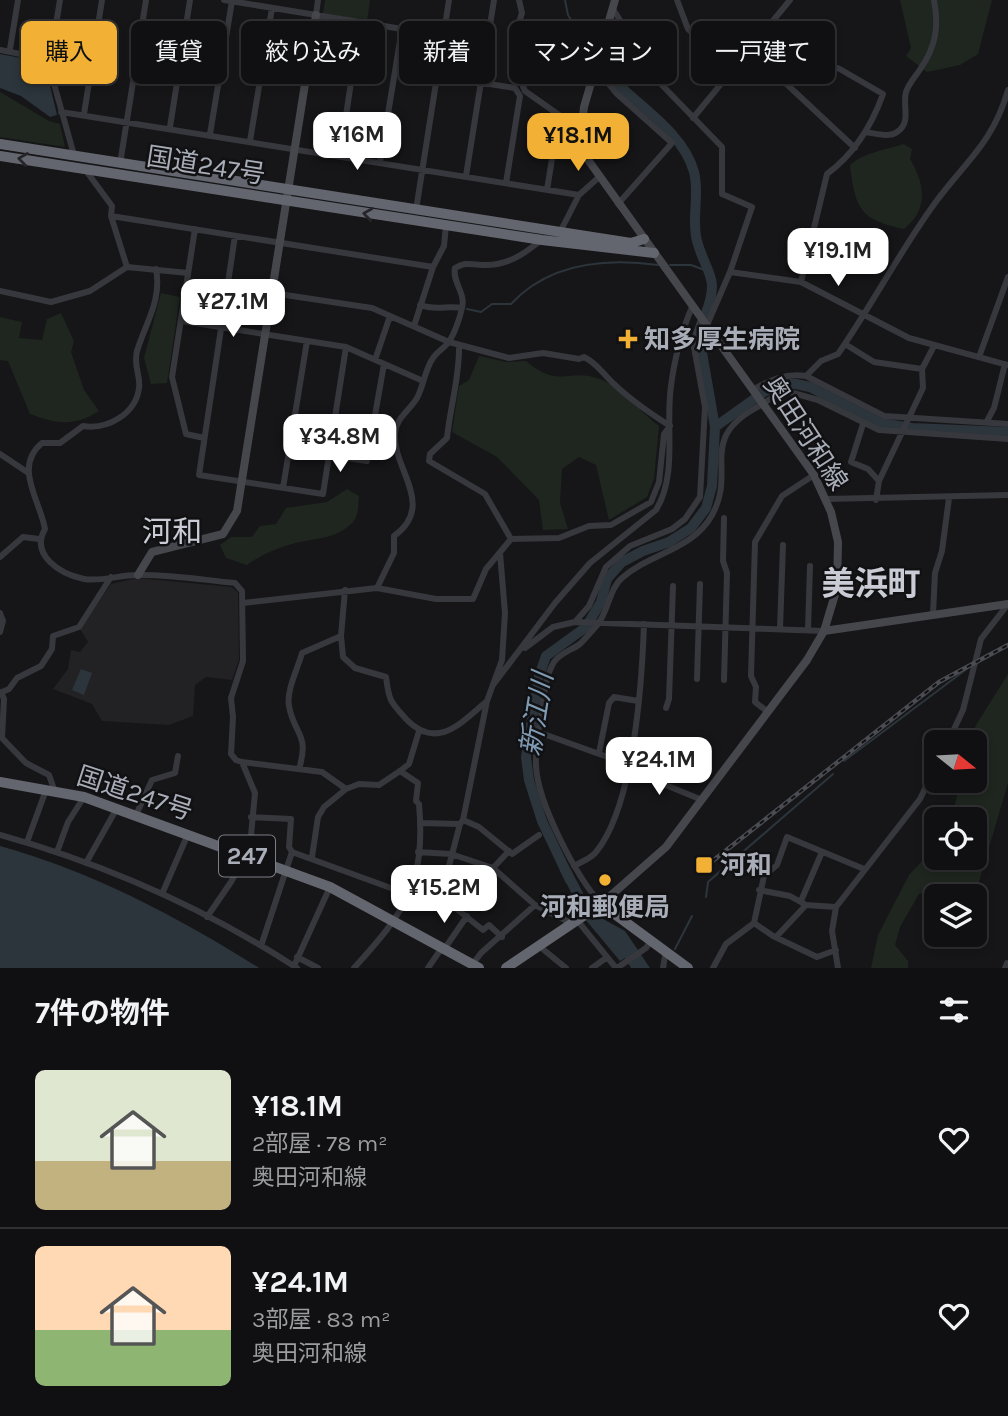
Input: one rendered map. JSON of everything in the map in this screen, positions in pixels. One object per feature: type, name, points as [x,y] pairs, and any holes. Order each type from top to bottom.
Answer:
[{"type":"highway","name":"国道247号","points":[[0,144],[446,225],[654,253]]},
{"type":"highway","name":"国道247号","points":[[0,156],[287,196],[416,210],[631,243],[644,239]]},
{"type":"highway","name":"国道247号","points":[[0,782],[84,797],[330,887],[476,967]]},
{"type":"highway","points":[[511,967],[575,919],[599,905],[649,944],[666,950],[688,968]]},
{"type":"main road","points":[[138,575],[152,552],[223,534],[237,511],[316,15]]},
{"type":"main road","points":[[580,141],[584,107],[591,84]]},
{"type":"main road","name":"奥田河和線","points":[[580,141],[598,178],[814,475],[835,526],[839,561],[837,588],[824,631],[768,712],[666,847],[599,905]]},
{"type":"main road","points":[[824,631],[1008,604]]},
{"type":"street","points":[[10,49],[18,0]]},
{"type":"street","points":[[56,21],[60,0]]},
{"type":"street","points":[[84,114],[102,0]]},
{"type":"street","points":[[120,164],[146,0]]},
{"type":"street","points":[[170,127],[190,0]]},
{"type":"street","points":[[316,15],[318,0]]},
{"type":"street","points":[[447,21],[449,0]]},
{"type":"street","points":[[491,21],[494,0]]},
{"type":"street","points":[[519,0],[522,13],[511,47],[511,58],[530,98],[559,115],[573,138],[580,141]]},
{"type":"street","points":[[677,0],[691,32]]},
{"type":"street","points":[[774,21],[790,0]]},
{"type":"street","points":[[865,132],[892,135],[900,131],[906,120],[904,100],[907,87],[928,58],[936,36],[934,0]]},
{"type":"street","points":[[210,134],[228,1],[354,21]]},
{"type":"street","points":[[493,685],[555,603],[590,563],[656,510],[667,481],[671,386],[699,316],[730,272],[752,207],[722,194],[722,147],[658,80],[614,5]]},
{"type":"street","points":[[250,141],[272,8]]},
{"type":"street","points":[[380,162],[399,42]]},
{"type":"street","points":[[0,50],[10,49],[21,54]]},
{"type":"street","points":[[801,282],[827,174],[846,161],[865,132],[883,94],[835,68]]},
{"type":"street","points":[[54,84],[74,156]]},
{"type":"street","points":[[340,156],[351,84]]},
{"type":"street","points":[[416,210],[437,84]]},
{"type":"street","points":[[466,176],[481,84]]},
{"type":"street","points":[[488,84],[515,88],[520,96],[506,183]]},
{"type":"street","points":[[609,84],[672,143],[618,204]]},
{"type":"street","points":[[693,118],[721,84]]},
{"type":"street","points":[[786,84],[855,148]]},
{"type":"street","points":[[806,376],[821,361],[838,354],[936,202],[972,162],[987,139],[1008,90]]},
{"type":"street","points":[[61,112],[170,127],[579,195]]},
{"type":"street","points":[[547,190],[559,115]]},
{"type":"street","points":[[85,168],[112,206],[111,216],[127,267]]},
{"type":"street","points":[[560,232],[579,195],[598,178]]},
{"type":"street","points":[[111,216],[433,267]]},
{"type":"street","points":[[414,326],[433,267],[444,246],[446,225]]},
{"type":"street","points":[[195,229],[172,377],[186,434],[204,438]]},
{"type":"street","points":[[235,236],[199,475],[323,495],[346,347]]},
{"type":"street","points":[[377,588],[394,553],[394,536],[403,529],[412,512],[413,495],[394,438],[396,424],[417,398],[433,357],[449,342],[462,308],[461,292],[453,277],[455,268],[465,262],[484,265],[506,262],[521,256],[542,240]]},
{"type":"street","points":[[0,291],[51,302],[90,291],[127,267],[188,273]]},
{"type":"street","points":[[156,269],[159,285],[152,317],[136,356],[135,372],[140,385],[136,400],[111,425],[97,428],[83,426],[60,443],[42,443],[29,462],[27,472],[43,514],[45,529],[39,539],[42,553],[55,568],[85,580],[138,575],[235,583],[242,591],[243,661],[231,698],[231,754],[242,762],[322,772],[345,789]]},
{"type":"street","points":[[730,272],[801,282],[864,315],[934,346],[1007,365],[994,408],[987,421]]},
{"type":"street","points":[[979,356],[1008,277]]},
{"type":"street","points":[[272,293],[372,308],[449,342],[509,358],[543,353],[579,359],[584,357],[598,364],[608,378],[648,412],[670,426]]},
{"type":"street","points":[[420,305],[434,310],[452,306],[462,308]]},
{"type":"street","points":[[375,360],[390,316]]},
{"type":"street","points":[[578,622],[589,606],[606,567],[630,546],[672,529],[685,519],[700,497],[705,407],[693,342],[699,316]]},
{"type":"street","points":[[182,321],[346,347],[423,381]]},
{"type":"street","points":[[284,488],[307,341]]},
{"type":"street","points":[[845,344],[874,362],[922,369]]},
{"type":"street","points":[[459,345],[459,364],[454,379],[447,438],[430,454],[429,461],[485,494],[511,540]]},
{"type":"street","points":[[876,500],[879,481],[923,388],[922,369],[934,346]]},
{"type":"street","points":[[329,456],[367,461],[384,364]]},
{"type":"street","points":[[754,389],[774,378],[806,376],[884,416],[908,421],[987,421],[1008,424]]},
{"type":"street","points":[[599,905],[574,866],[545,800],[536,769],[545,688],[554,662],[581,643],[599,622],[619,580],[643,562],[692,538],[712,516],[722,489],[724,436],[730,425],[786,391],[818,400],[863,424],[901,434],[935,433],[1008,439]]},
{"type":"street","points":[[863,424],[851,462],[868,469],[879,481]]},
{"type":"street","points":[[243,603],[377,588],[436,599],[473,599],[486,569],[511,540],[525,537],[559,538],[589,526],[611,525],[651,502],[659,482],[664,434],[670,426]]},
{"type":"street","points":[[0,454],[27,472]]},
{"type":"street","points":[[768,712],[755,702],[756,687],[751,676],[755,542],[782,496],[814,475]]},
{"type":"street","points":[[826,499],[1008,495]]},
{"type":"street","points":[[933,614],[936,561],[942,551],[949,498]]},
{"type":"street","points":[[724,518],[724,680]]},
{"type":"street","points":[[0,557],[23,537],[39,539]]},
{"type":"street","points":[[780,629],[783,545]]},
{"type":"street","points":[[500,553],[505,613],[502,660],[487,701],[461,822],[438,894],[483,930],[489,925],[502,937]]},
{"type":"street","points":[[808,630],[810,566]]},
{"type":"street","points":[[27,842],[50,790],[49,775],[26,764],[1,735],[5,719],[1,691],[9,689],[17,678],[41,666],[52,649],[54,636],[79,627],[110,577]]},
{"type":"street","points":[[697,679],[700,583]]},
{"type":"street","points":[[666,708],[669,699],[673,586]]},
{"type":"street","points":[[345,590],[341,636],[343,657],[355,668],[386,677],[389,702],[419,731],[439,734],[450,731],[487,701]]},
{"type":"street","points":[[954,730],[963,710],[981,639],[1008,604]]},
{"type":"street","points":[[0,613],[3,621],[0,632]]},
{"type":"street","points":[[517,653],[553,627],[578,622],[824,631]]},
{"type":"street","points":[[574,866],[596,853],[611,823],[631,765],[642,683],[644,624]]},
{"type":"street","points":[[299,769],[305,744],[289,708],[288,697],[302,653],[307,648],[341,636]]},
{"type":"street","points":[[600,753],[609,703],[614,697],[638,701]]},
{"type":"street","points":[[312,857],[317,817],[345,789],[359,784],[379,785],[409,764],[419,731]]},
{"type":"street","points":[[538,732],[631,765],[656,781],[702,800]]},
{"type":"street","points":[[136,815],[152,780],[175,773],[178,756]]},
{"type":"street","points":[[207,917],[247,856],[250,846],[255,793],[242,762]]},
{"type":"street","points":[[355,968],[395,923],[414,882],[421,823],[416,800],[418,783],[400,771]]},
{"type":"street","points":[[838,968],[832,931],[836,907],[924,791]]},
{"type":"street","points":[[57,852],[68,822],[84,797]]},
{"type":"street","points":[[86,863],[117,808]]},
{"type":"street","points":[[251,817],[291,818],[289,847],[292,852],[312,857],[410,895]]},
{"type":"street","points":[[421,823],[461,822],[480,827],[512,854],[539,835]]},
{"type":"street","points":[[162,894],[188,834]]},
{"type":"street","points":[[0,835],[57,852],[162,894],[295,967],[330,887]]},
{"type":"street","points":[[713,968],[726,944],[754,923],[764,876],[776,865],[787,837],[864,869]]},
{"type":"street","points":[[493,868],[509,851]]},
{"type":"street","points":[[261,946],[292,852]]},
{"type":"street","points":[[418,852],[451,853],[493,868],[535,905],[575,919],[606,958],[618,967],[649,944]]},
{"type":"street","points":[[777,936],[804,903],[822,852]]},
{"type":"street","points":[[414,882],[440,889]]},
{"type":"street","points":[[759,890],[804,903],[836,907]]},
{"type":"street","points":[[476,967],[481,953],[535,905]]},
{"type":"street","points":[[428,968],[467,916]]},
{"type":"street","points":[[754,923],[817,957],[836,950]]},
{"type":"street","points":[[539,946],[566,968]]},
{"type":"street","points":[[663,968],[666,950]]},
{"type":"street","points":[[298,957],[318,968]]},
{"type":"street","points":[[592,968],[606,958]]},
{"type":"shaded area","points":[[325,0],[370,0],[367,21],[323,13]]},
{"type":"shaded area","points":[[900,0],[992,0],[978,54],[960,65],[927,72],[906,56],[911,48]]},
{"type":"shaded area","points":[[0,54],[21,58],[21,84],[50,84],[57,115],[50,117],[21,96],[0,88]]},
{"type":"shaded area","points":[[0,92],[49,121],[60,124],[65,147],[0,137]]},
{"type":"shaded area","points":[[904,144],[912,149],[910,159],[919,178],[922,196],[918,213],[904,229],[878,221],[862,210],[854,192],[850,165],[869,154]]},
{"type":"shaded area","points":[[161,293],[180,297],[167,383],[151,384],[144,358]]},
{"type":"shaded area","points":[[61,313],[74,341],[71,352],[84,390],[99,411],[73,422],[49,420],[30,414],[8,361],[0,360],[0,317],[22,322],[19,338],[42,340],[47,319]]},
{"type":"shaded area","points":[[479,356],[506,362],[526,361],[538,370],[556,376],[589,376],[608,383],[624,394],[659,426],[654,479],[647,497],[609,520],[596,465],[579,457],[562,469],[560,503],[568,529],[543,530],[539,500],[497,457],[452,432],[459,386],[469,380]]},
{"type":"shaded area","points":[[347,489],[359,496],[358,510],[353,522],[340,532],[280,548],[247,565],[226,558],[220,545],[231,537],[252,537],[260,526],[276,524],[286,508],[327,502]]},
{"type":"shaded area","points":[[137,578],[231,587],[238,592],[239,660],[232,680],[206,677],[195,685],[193,716],[169,725],[102,721],[92,704],[53,689],[68,669],[71,650],[80,652],[88,642],[80,629],[111,584]]},
{"type":"shaded area","points":[[81,669],[92,673],[84,695],[72,690]]},
{"type":"shaded area","points":[[1008,674],[1008,783],[987,854],[987,807],[955,807],[957,793],[987,793],[987,730],[974,730]]},
{"type":"shaded area","points":[[0,846],[68,869],[134,898],[259,968],[0,968]]},
{"type":"shaded area","points":[[924,859],[924,870],[982,870],[978,884],[924,884],[924,893],[919,894],[900,927],[895,945],[908,961],[908,968],[871,968],[878,935],[909,875]]},
{"type":"shaded area","points":[[570,868],[594,914],[625,931],[650,968],[631,968],[625,958],[620,961],[585,919],[560,871]]},
{"type":"waterway","points":[[565,0],[572,21]]},
{"type":"waterway","points":[[618,84],[667,128],[688,156],[696,180],[695,233],[712,283],[706,313]]},
{"type":"waterway","points":[[467,309],[481,312],[492,304],[511,304],[526,290],[543,280],[579,266],[618,262],[658,265]]},
{"type":"waterway","points":[[670,265],[691,265],[710,272]]},
{"type":"waterway","name":"新江川","points":[[570,880],[542,821],[529,780],[526,757],[539,676],[546,656],[586,627],[601,602],[607,579],[622,562],[669,542],[691,528],[706,508],[712,486],[715,427],[701,347],[702,329]]},
{"type":"waterway","name":"新江川","points":[[715,427],[764,392],[782,384],[796,384],[810,387],[880,423],[912,428],[1008,432]]},
{"type":"waterway","points":[[844,761],[968,668]]},
{"type":"waterway","points":[[706,897],[708,882],[833,774]]},
{"type":"waterway","points":[[675,949],[692,916]]},
{"type":"railway","points":[[705,867],[939,682],[1008,645]]},
{"type":"place","name":"知多厚生病院","points":[[628,339]]},
{"type":"place","name":"河和","points":[[704,865]]},
{"type":"place","name":"河和郵便局","points":[[605,880]]},
{"type":"district","name":"河和","points":[[172,532]]},
{"type":"district","name":"美浜町","points":[[871,583]]}]
